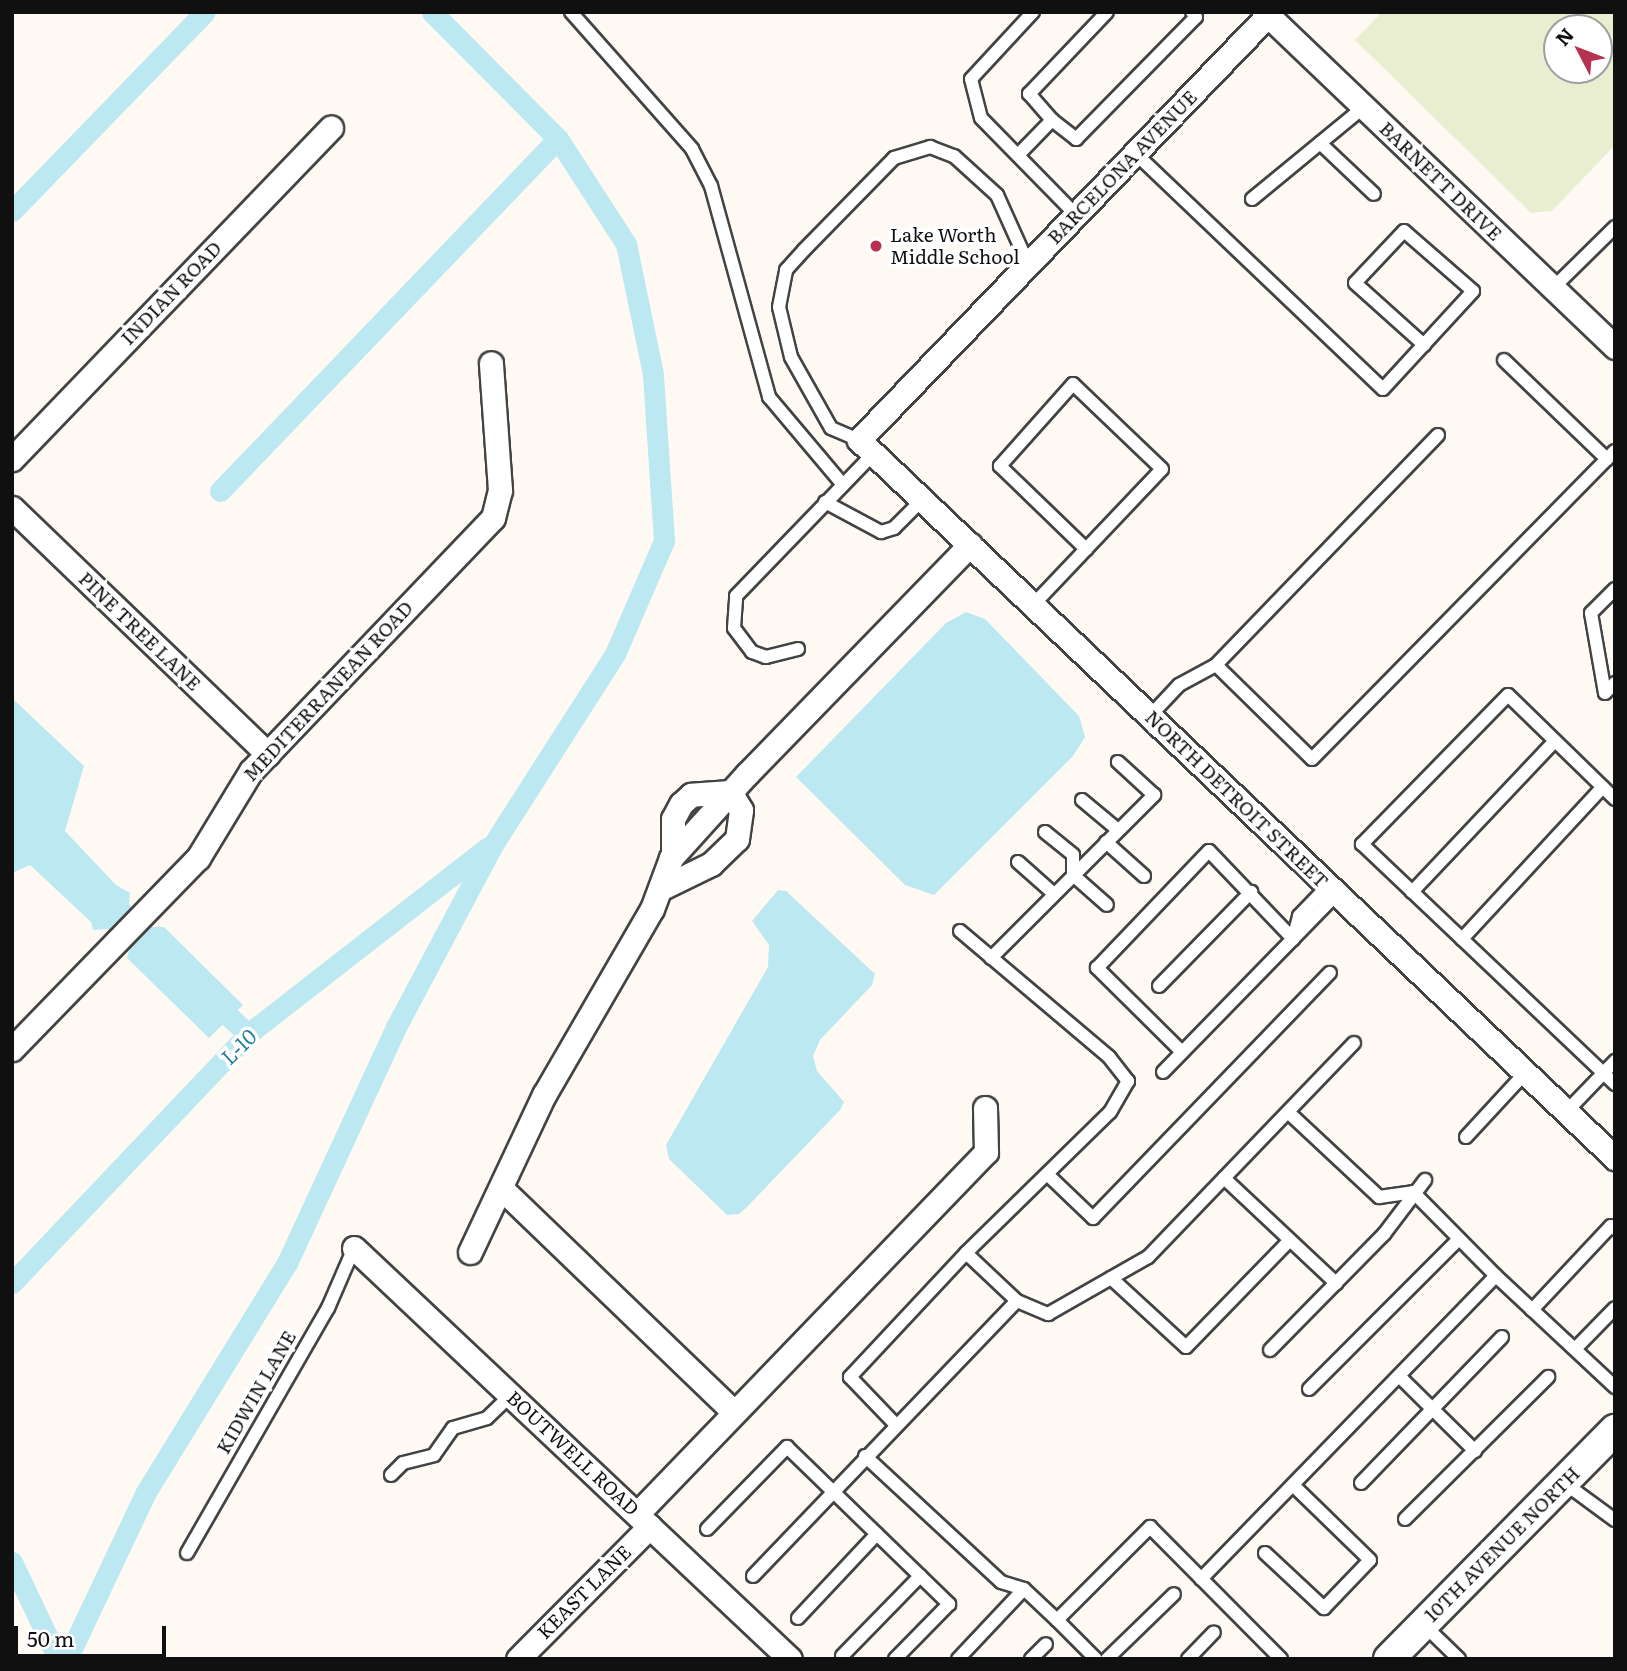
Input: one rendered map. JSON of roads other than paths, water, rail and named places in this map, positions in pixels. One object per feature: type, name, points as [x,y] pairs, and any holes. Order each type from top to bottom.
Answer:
[{"type":"street","name":"BARNETT DRIVE","points":[[1267,13],[1615,347]]},
{"type":"street","name":"BARCELONA AVENUE","points":[[866,447],[1028,264],[1267,13]]},
{"type":"street","name":"INDIAN ROAD","points":[[12,459],[331,128]]},
{"type":"street","name":"MEDITERRANEAN ROAD","points":[[12,1049],[207,847],[233,794],[493,518],[500,490],[491,363]]},
{"type":"street","name":"NORTH DETROIT STREET","points":[[866,447],[1615,1158]]},
{"type":"street","name":"PINE TREE LANE","points":[[12,508],[268,754]]},
{"type":"street","points":[[470,1252],[544,1095],[660,889],[673,855],[730,792],[970,545]]},
{"type":"street","points":[[673,855],[673,819],[681,804],[691,795],[730,792]]},
{"type":"street","points":[[660,889],[711,864],[737,839],[741,810],[730,792]]},
{"type":"street","points":[[689,837],[711,864]]},
{"type":"street","name":"KEAST LANE","points":[[519,1659],[644,1520],[734,1412],[986,1152],[985,1108]]},
{"type":"street","points":[[501,1188],[734,1412]]},
{"type":"street","name":"BOUTWELL ROAD","points":[[354,1248],[790,1659]]},
{"type":"street","name":"10TH AVENUE NORTH","points":[[1389,1659],[1615,1430]]},
{"type":"lane","points":[[571,12],[692,149],[711,186],[769,397],[843,485]]},
{"type":"lane","points":[[1033,12],[971,79],[981,118],[1076,215]]},
{"type":"lane","points":[[1107,12],[1029,94],[1052,120],[1076,139],[1196,17],[1192,12]]},
{"type":"lane","points":[[1252,199],[1364,107]]},
{"type":"lane","points":[[1018,155],[1052,120]]},
{"type":"lane","points":[[1321,143],[1374,194]]},
{"type":"lane","points":[[798,649],[766,657],[752,652],[734,628],[736,596],[843,485],[866,447],[831,428],[791,357],[780,296],[786,270],[894,158],[930,148],[954,156],[997,195],[1028,264]]},
{"type":"lane","points":[[1135,153],[1383,389],[1424,345],[1473,292],[1404,231],[1355,283],[1424,345]]},
{"type":"lane","points":[[1553,288],[1615,227]]},
{"type":"lane","points":[[1216,665],[1312,759],[1611,455],[1504,360]]},
{"type":"lane","points":[[1033,605],[1162,469],[1073,384],[1000,467],[1086,549]]},
{"type":"lane","points":[[1150,716],[1179,685],[1216,665],[1438,435]]},
{"type":"lane","points":[[825,502],[881,531],[894,528],[922,500]]},
{"type":"lane","points":[[1610,697],[1591,614],[1615,589]]},
{"type":"lane","points":[[1610,697],[1615,683]]},
{"type":"lane","points":[[1615,799],[1508,695],[1362,844],[1615,1084]]},
{"type":"lane","points":[[1412,892],[1555,741]]},
{"type":"lane","points":[[991,958],[1154,794],[1118,762]]},
{"type":"lane","points":[[1462,939],[1603,787]]},
{"type":"lane","points":[[1082,800],[1118,830]]},
{"type":"lane","points":[[1045,832],[1073,855],[1073,875],[1107,905]]},
{"type":"lane","points":[[1106,842],[1144,876]]},
{"type":"lane","points":[[1182,1052],[1097,968],[1209,851],[1293,939]]},
{"type":"lane","points":[[1018,862],[1054,894]]},
{"type":"lane","points":[[1163,1072],[1293,939],[1333,890]]},
{"type":"lane","points":[[1159,986],[1251,892]]},
{"type":"lane","points":[[896,1425],[850,1377],[966,1253],[1110,1112],[1128,1081],[1109,1057],[960,931]]},
{"type":"lane","points":[[1047,1174],[1093,1218],[1330,973]]},
{"type":"lane","points":[[966,1253],[1017,1301],[1048,1314],[1148,1257],[1354,1043]]},
{"type":"lane","points":[[1566,1112],[1615,1060]]},
{"type":"lane","points":[[1466,1137],[1525,1073]]},
{"type":"lane","points":[[1288,1112],[1379,1197],[1413,1192]]},
{"type":"lane","points":[[1224,1178],[1336,1283]]},
{"type":"lane","points":[[1270,1350],[1384,1234],[1413,1192],[1425,1180]]},
{"type":"lane","points":[[1413,1192],[1496,1276],[1615,1387]]},
{"type":"lane","points":[[1532,1310],[1611,1226],[1615,1229]]},
{"type":"lane","points":[[1309,1389],[1459,1239]]},
{"type":"lane","points":[[1111,1278],[1186,1347],[1290,1240]]},
{"type":"lane","name":"KIDWIN LANE","points":[[187,1553],[328,1308],[354,1248]]},
{"type":"lane","points":[[1202,1578],[1496,1276]]},
{"type":"lane","points":[[753,1576],[865,1456],[1017,1301]]},
{"type":"lane","points":[[1575,1349],[1615,1308]]},
{"type":"lane","points":[[1361,1483],[1502,1337]]},
{"type":"lane","points":[[1399,1376],[1475,1451]]},
{"type":"lane","points":[[1405,1519],[1548,1377]]},
{"type":"lane","points":[[391,1475],[403,1463],[434,1455],[453,1428],[487,1418],[511,1395]]},
{"type":"lane","points":[[707,1529],[787,1447],[949,1604],[895,1659]]},
{"type":"lane","points":[[865,1456],[1001,1582],[1024,1588],[1096,1659]]},
{"type":"lane","points":[[1563,1482],[1615,1520]]},
{"type":"lane","points":[[1265,1553],[1324,1608],[1370,1560],[1293,1485]]},
{"type":"lane","points":[[1057,1620],[1150,1527],[1281,1659]]},
{"type":"lane","points":[[798,1618],[877,1534]]},
{"type":"lane","points":[[842,1656],[919,1576]]},
{"type":"lane","points":[[958,1659],[1024,1588]]},
{"type":"lane","points":[[1107,1659],[1174,1594]]},
{"type":"lane","points":[[1423,1624],[1459,1659]]},
{"type":"lane","points":[[1188,1659],[1214,1632]]},
{"type":"lane","points":[[1031,1659],[1046,1644]]},
{"type":"water","points":[[966,612],[985,619],[1079,716],[1085,737],[1073,756],[934,895],[905,885],[796,777],[946,623]]},
{"type":"water","points":[[12,698],[84,766],[65,831],[116,885],[130,893],[129,904],[150,927],[164,927],[243,1005],[209,1038],[127,958],[129,950],[107,929],[93,930],[91,922],[30,865],[12,873]]},
{"type":"water","points":[[778,890],[786,891],[875,974],[872,985],[820,1040],[813,1056],[817,1071],[844,1102],[840,1110],[747,1207],[739,1214],[727,1215],[669,1159],[666,1145],[768,967],[769,945],[752,921]]},
{"type":"waterway","points":[[12,211],[205,12]]},
{"type":"waterway","points":[[67,1659],[146,1492],[287,1263],[396,1027],[494,843],[615,654],[664,541],[653,374],[626,244],[558,139],[432,12]]},
{"type":"waterway","points":[[220,491],[558,139]]},
{"type":"waterway","name":"L-10","points":[[12,1283],[248,1034],[487,848]]},
{"type":"waterway","points":[[209,998],[248,1034]]},
{"type":"waterway","points":[[12,1562],[58,1659]]},
{"type":"place","name":"Lake Worth Middle School","points":[[876,246]]}]
